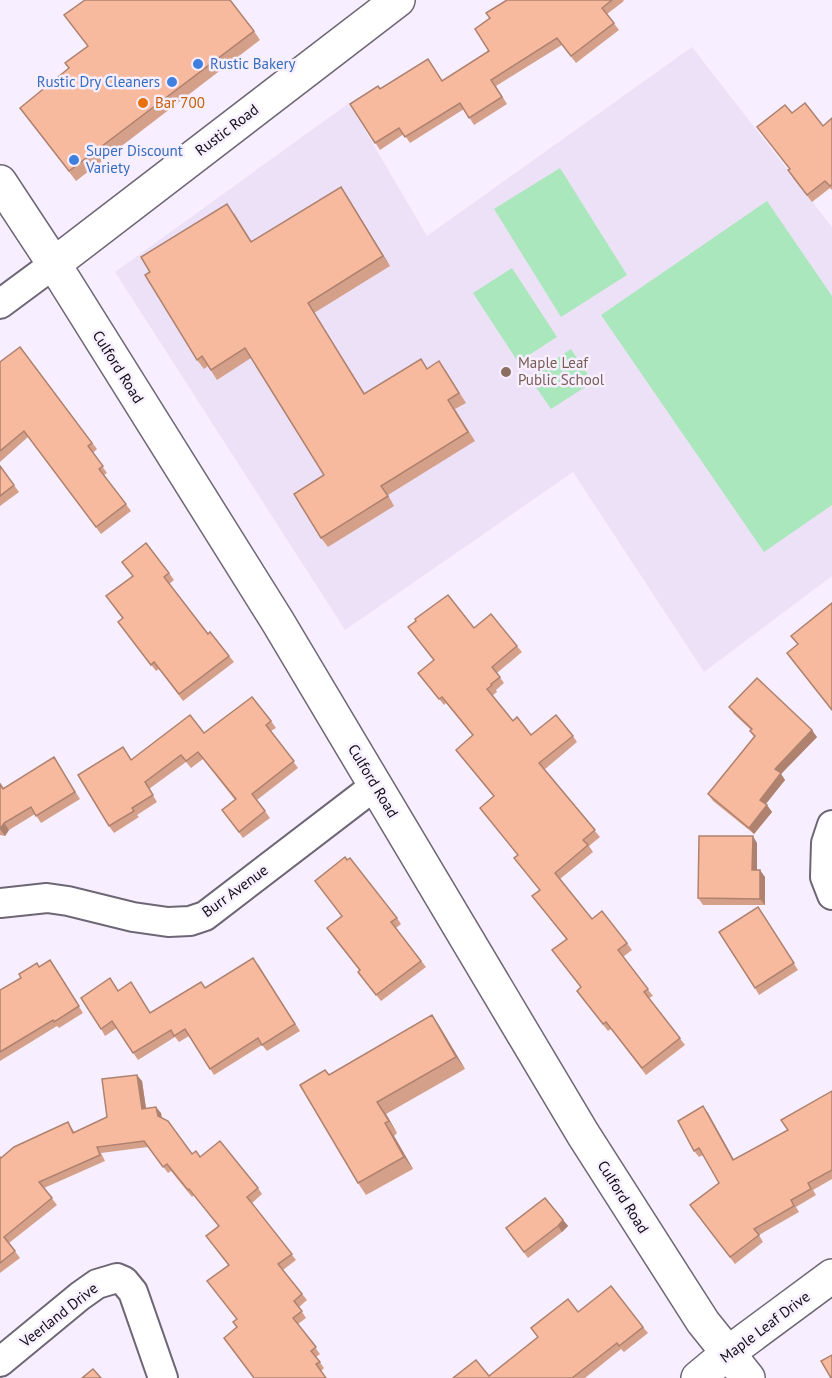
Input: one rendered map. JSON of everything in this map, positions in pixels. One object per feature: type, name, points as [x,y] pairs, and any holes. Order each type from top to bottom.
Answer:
[{"type":"street","name":"Rustic Road","points":[[0,304],[398,0]]},
{"type":"street","name":"Culford Road","points":[[0,182],[54,264],[278,622],[583,1134],[703,1322],[738,1366]]},
{"type":"street","name":"Burr Avenue","points":[[0,903],[47,898],[133,917],[168,922],[190,921],[205,916],[376,785]]},
{"type":"street","points":[[832,825],[826,843],[825,877],[832,895]]},
{"type":"street","name":"Maple Leaf Drive","points":[[698,1378],[738,1366],[749,1339],[832,1276]]},
{"type":"street","name":"Veerland Drive","points":[[0,1362],[80,1296],[97,1284],[117,1278],[124,1281],[133,1292],[163,1378]]},
{"type":"shaded area","name":"Maple Leaf Public School","points":[[692,47],[832,227],[832,576],[704,672],[573,472],[345,630],[115,272],[349,103],[427,236]]},
{"type":"green space","points":[[560,168],[627,275],[561,317],[494,209]]},
{"type":"green space","points":[[767,201],[832,296],[832,505],[764,552],[601,315]]},
{"type":"green space","points":[[512,268],[557,337],[518,362],[473,293]]},
{"type":"green space","points":[[571,349],[593,382],[551,409],[529,377]]},
{"type":"building","points":[[85,0],[230,0],[254,31],[69,171],[20,108],[69,68],[65,63],[88,46],[64,15]]},
{"type":"building","points":[[507,0],[612,0],[602,8],[614,23],[571,56],[557,38],[491,80],[502,97],[469,118],[460,103],[405,137],[399,128],[375,143],[350,104],[378,86],[380,89],[428,59],[442,81],[489,51],[475,29],[490,18],[486,13]]},
{"type":"building","points":[[805,103],[823,126],[832,118],[832,185],[830,186],[825,181],[807,195],[757,127],[785,105],[792,113]]},
{"type":"building","points":[[341,187],[383,256],[308,303],[364,394],[421,359],[427,369],[439,361],[459,393],[448,400],[468,432],[381,486],[388,496],[321,538],[294,494],[324,475],[245,348],[211,370],[202,356],[197,360],[145,275],[150,272],[141,257],[227,204],[251,242]]},
{"type":"building","points":[[20,347],[92,443],[88,446],[103,466],[99,469],[126,504],[96,527],[24,431],[0,451],[0,362]]},
{"type":"building","points":[[0,466],[14,485],[0,496]]},
{"type":"building","points":[[146,543],[169,573],[164,577],[208,634],[210,632],[229,656],[179,694],[154,662],[151,665],[118,622],[123,618],[106,596],[133,576],[122,562]]},
{"type":"building","points":[[448,595],[474,628],[491,614],[517,646],[492,667],[500,677],[487,689],[513,721],[517,717],[531,735],[556,715],[573,736],[539,763],[595,830],[583,840],[588,845],[555,873],[592,919],[602,911],[627,943],[618,950],[648,989],[644,992],[680,1038],[642,1068],[606,1022],[603,1024],[577,991],[581,987],[552,950],[567,939],[532,896],[540,890],[514,858],[518,855],[480,808],[494,796],[456,750],[473,735],[442,697],[439,699],[418,673],[434,660],[408,627],[416,621],[415,619]]},
{"type":"building","points":[[832,603],[832,710],[787,653],[798,644],[791,636]]},
{"type":"building","points":[[757,678],[812,730],[775,769],[781,773],[760,800],[767,805],[749,828],[708,794],[755,736],[750,731],[752,729],[729,707]]},
{"type":"building","points":[[252,697],[271,721],[266,725],[294,761],[252,794],[265,811],[239,832],[222,810],[236,799],[198,752],[186,761],[181,755],[145,782],[153,795],[132,808],[134,811],[109,826],[78,775],[123,747],[131,760],[190,715],[204,733]]},
{"type":"building","points":[[54,757],[75,792],[36,816],[31,807],[4,823],[0,829],[0,784],[3,789]]},
{"type":"building","points":[[699,836],[753,836],[752,870],[760,870],[760,899],[698,898]]},
{"type":"building","points":[[345,857],[347,860],[350,858],[397,918],[391,922],[421,961],[376,995],[358,972],[360,970],[327,928],[342,916],[315,881]]},
{"type":"building","points":[[758,907],[794,963],[755,988],[719,932]]},
{"type":"building","points":[[253,958],[295,1024],[262,1045],[258,1038],[210,1069],[185,1029],[174,1036],[171,1030],[133,1053],[112,1021],[101,1029],[81,998],[110,978],[118,991],[131,982],[150,1013],[201,982],[205,988]]},
{"type":"building","points":[[50,960],[79,1006],[0,1052],[0,990],[21,978],[19,974],[37,963],[39,967]]},
{"type":"building","points":[[432,1015],[456,1057],[377,1102],[389,1121],[385,1123],[404,1157],[358,1183],[300,1085],[325,1070],[329,1075]]},
{"type":"building","points":[[137,1075],[142,1109],[156,1107],[158,1116],[168,1121],[192,1154],[196,1151],[200,1157],[220,1141],[258,1188],[247,1197],[292,1254],[278,1264],[302,1294],[294,1301],[302,1311],[293,1318],[316,1347],[311,1351],[320,1362],[316,1364],[326,1378],[254,1378],[224,1338],[237,1327],[233,1322],[237,1319],[207,1281],[229,1265],[206,1236],[219,1226],[167,1164],[163,1167],[144,1141],[97,1147],[100,1155],[39,1182],[52,1198],[4,1237],[15,1251],[0,1263],[0,1157],[14,1147],[68,1122],[73,1133],[107,1117],[102,1079]]},
{"type":"building","points":[[832,1091],[832,1170],[808,1183],[811,1189],[791,1200],[794,1206],[754,1229],[759,1235],[730,1257],[690,1205],[719,1183],[699,1148],[694,1151],[678,1121],[703,1106],[733,1160],[788,1130],[781,1120]]},
{"type":"building","points":[[545,1198],[563,1220],[524,1252],[506,1228]]},
{"type":"building","points":[[611,1286],[643,1327],[619,1346],[617,1343],[572,1378],[453,1378],[476,1360],[489,1376],[538,1337],[531,1328],[568,1299],[578,1312]]},
{"type":"building","points":[[832,1355],[832,1378],[831,1378],[821,1361]]},
{"type":"building","points":[[93,1369],[101,1378],[82,1378]]},
{"type":"place","name":"Rustic Bakery","points":[[198,64]]},
{"type":"place","name":"Rustic Dry Cleaners","points":[[172,82]]},
{"type":"place","name":"Bar 700","points":[[143,103]]},
{"type":"place","name":"Super Discount Variety","points":[[74,160]]},
{"type":"place","name":"Maple Leaf Public School","points":[[506,372]]}]
